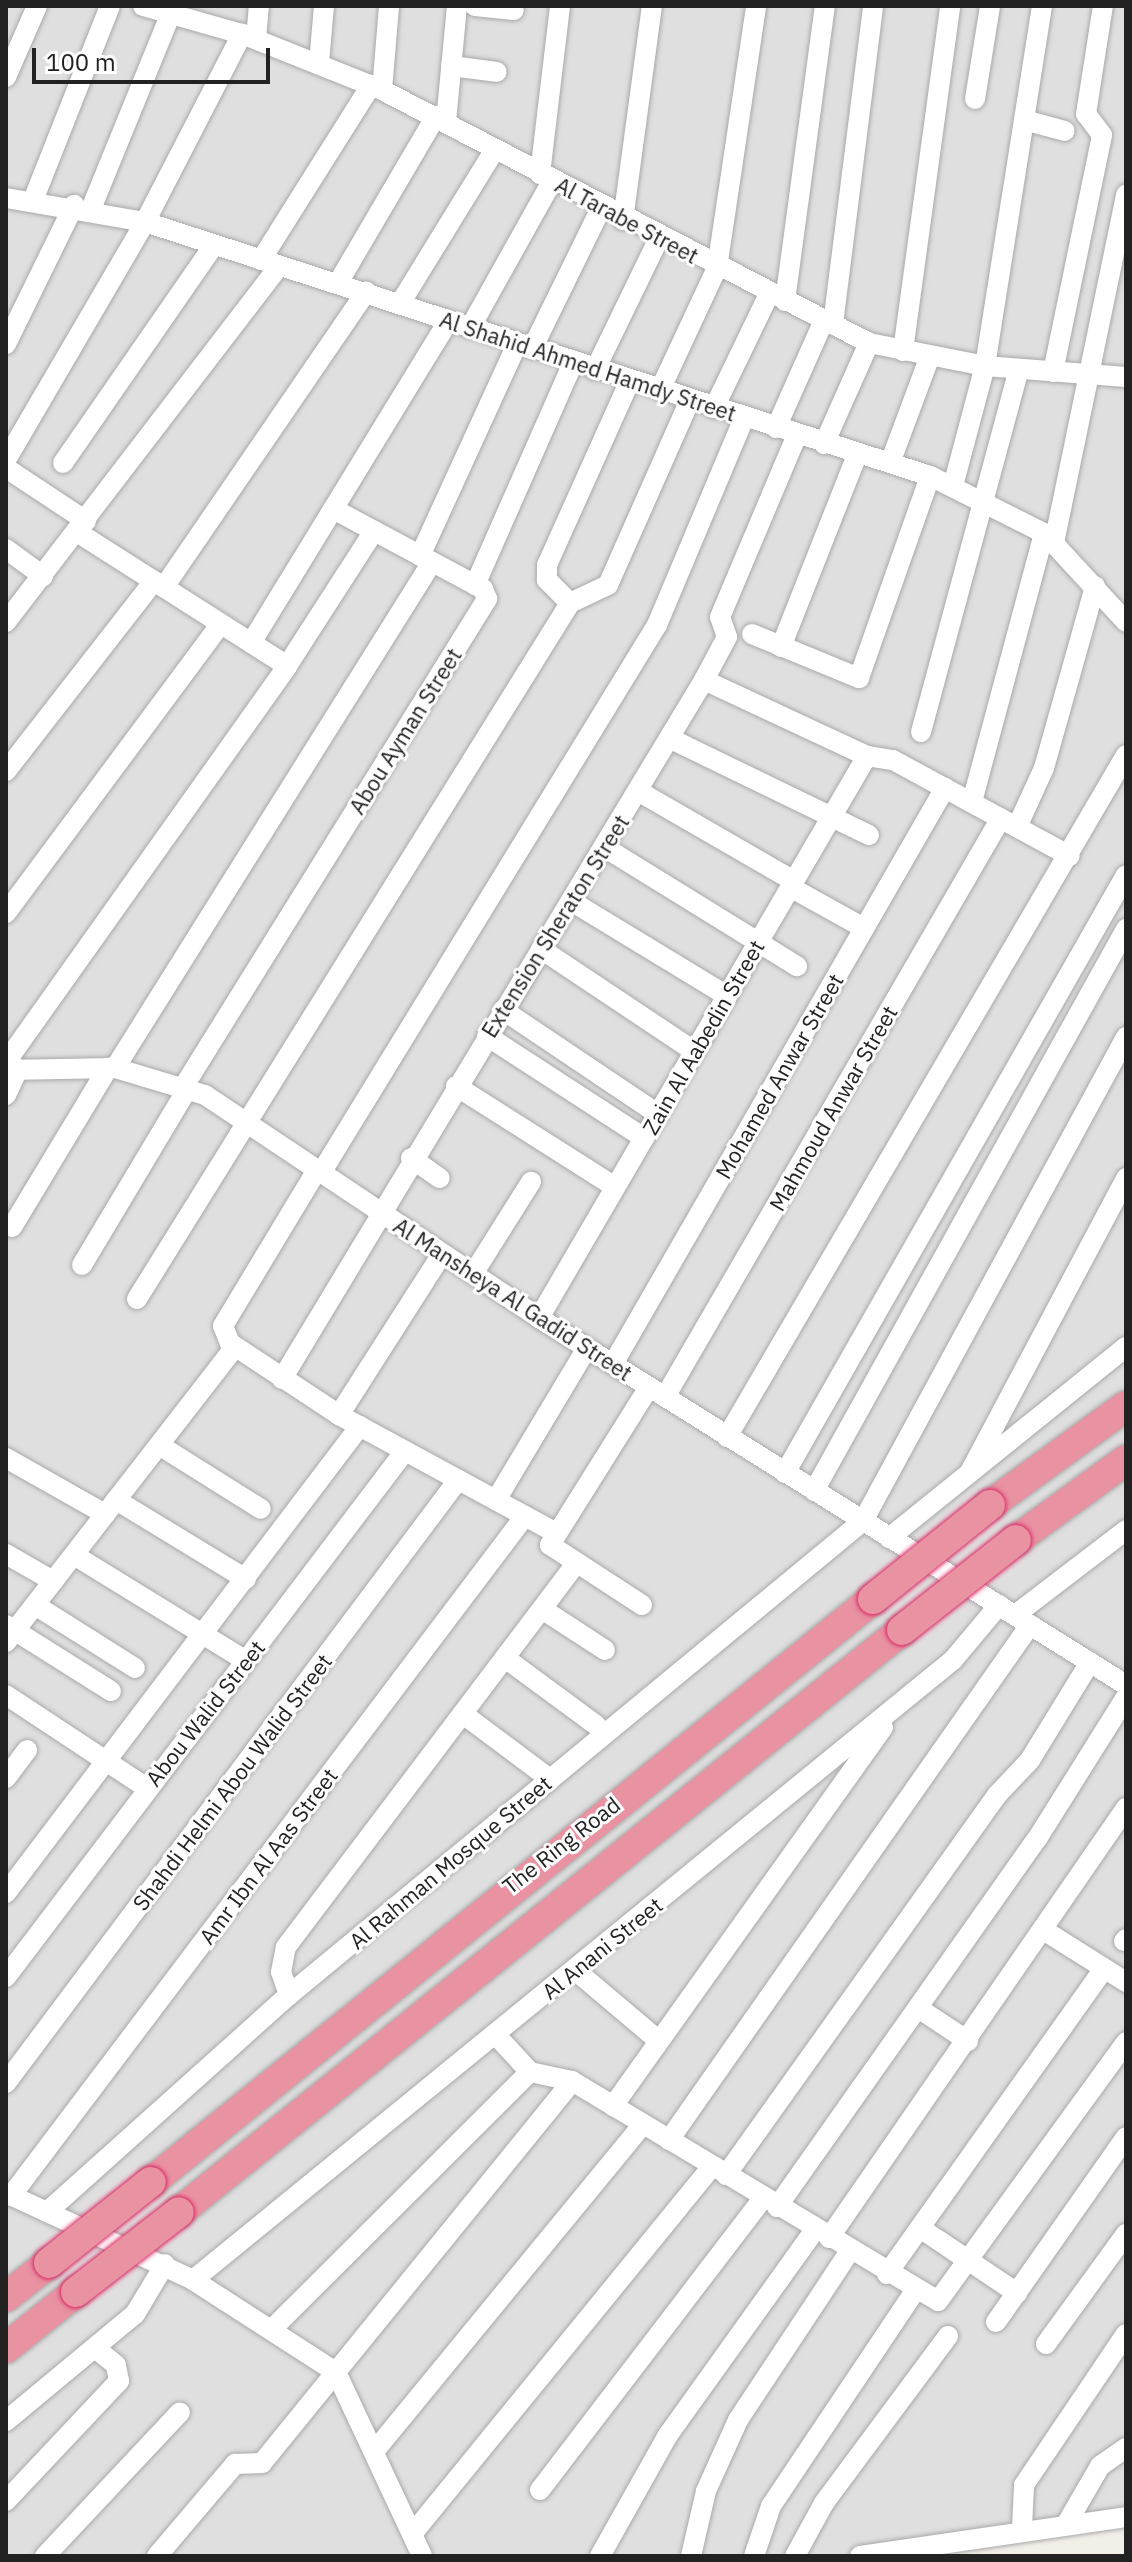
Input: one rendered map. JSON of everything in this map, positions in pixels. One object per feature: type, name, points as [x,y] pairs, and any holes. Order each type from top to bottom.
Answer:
[{"type":"highway","name":"The Ring Road","points":[[6,2297],[151,2182],[507,1887],[990,1505],[1126,1406]]},
{"type":"highway","name":"The Ring Road","points":[[6,2348],[902,1630],[1016,1540],[1126,1460]]},
{"type":"street","points":[[6,77],[37,6]]},
{"type":"street","points":[[34,198],[110,6]]},
{"type":"street","name":"Al Tarabe Street","points":[[143,6],[173,10],[376,87],[441,119],[658,240],[869,343],[985,366],[1126,377]]},
{"type":"street","points":[[6,460],[249,37],[259,6]]},
{"type":"street","points":[[319,63],[324,6]]},
{"type":"street","points":[[6,621],[82,526],[270,263],[376,87],[389,6]]},
{"type":"street","points":[[338,283],[441,119],[451,66],[457,6]]},
{"type":"street","points":[[475,6],[514,10]]},
{"type":"street","points":[[470,328],[546,177],[560,6]]},
{"type":"street","points":[[623,220],[652,6]]},
{"type":"street","points":[[660,390],[717,268],[756,6]]},
{"type":"street","points":[[714,408],[777,297],[825,6]]},
{"type":"street","points":[[776,428],[828,322],[873,6]]},
{"type":"street","points":[[903,351],[950,6]]},
{"type":"street","points":[[975,99],[990,6]]},
{"type":"street","points":[[953,486],[985,366],[1042,6]]},
{"type":"street","points":[[1053,372],[1102,135],[1086,114],[1103,6]]},
{"type":"street","points":[[6,344],[82,207],[173,10]]},
{"type":"street","points":[[451,66],[497,72]]},
{"type":"street","points":[[1024,120],[1065,131]]},
{"type":"street","points":[[401,302],[495,149]]},
{"type":"street","points":[[972,802],[1049,538],[1090,375],[1126,194]]},
{"type":"street","name":"Al Shahid Ahmed Hamdy Street","points":[[6,198],[34,198],[145,222],[213,246],[401,302],[573,363],[930,476],[984,500],[1049,538],[1123,619]]},
{"type":"street","points":[[12,1227],[426,559],[525,346],[601,208]]},
{"type":"street","points":[[595,370],[658,240]]},
{"type":"street","points":[[63,463],[213,246]]},
{"type":"street","points":[[6,771],[159,584],[366,292]]},
{"type":"street","points":[[251,643],[448,321]]},
{"type":"street","points":[[824,444],[869,343]]},
{"type":"street","points":[[890,463],[930,356]]},
{"type":"street","name":"Abou Ayman Street","points":[[186,1087],[487,599],[475,585],[573,363]]},
{"type":"street","points":[[921,732],[1019,369]]},
{"type":"street","points":[[570,603],[547,580],[547,565],[630,380]]},
{"type":"street","points":[[137,1299],[570,603],[608,585],[690,400]]},
{"type":"street","points":[[642,1605],[552,1549],[556,1533],[339,1415],[234,1348],[223,1326],[657,625],[744,418]]},
{"type":"street","name":"Extension Sheraton Street","points":[[282,1379],[378,1211],[671,739],[704,680],[727,637],[720,617],[797,435]]},
{"type":"street","points":[[781,647],[858,453]]},
{"type":"street","points":[[6,468],[159,584],[287,666]]},
{"type":"street","points":[[752,634],[859,678],[930,476]]},
{"type":"street","points":[[333,509],[475,585]]},
{"type":"street","points":[[6,1095],[10,1067],[287,666],[374,531]]},
{"type":"street","points":[[6,549],[43,576]]},
{"type":"street","name":"Mahmoud Anwar Street","points":[[556,1533],[657,1392],[1009,823],[1040,781],[1095,586]]},
{"type":"street","points":[[1123,619],[1126,593]]},
{"type":"street","points":[[6,913],[221,624]]},
{"type":"street","points":[[704,680],[867,756],[884,757],[1070,856]]},
{"type":"street","points":[[671,739],[869,835]]},
{"type":"street","points":[[727,1437],[1070,856],[1126,755]]},
{"type":"street","name":"Zain Al Aabedin Street","points":[[539,1318],[867,756]]},
{"type":"street","name":"Mohamed Anwar Street","points":[[613,1364],[945,788]]},
{"type":"street","points":[[638,791],[864,928]]},
{"type":"street","points":[[604,847],[797,966]]},
{"type":"street","points":[[785,1473],[1126,875]]},
{"type":"street","points":[[571,901],[727,996]]},
{"type":"street","points":[[814,1491],[1126,929]]},
{"type":"street","points":[[541,949],[694,1051]]},
{"type":"street","points":[[503,1010],[658,1114]]},
{"type":"street","points":[[487,1036],[644,1138]]},
{"type":"street","points":[[863,1521],[1126,1037]]},
{"type":"street","name":"Al Mansheya Al Gadid Street","points":[[10,1067],[112,1068],[186,1087],[245,1122],[539,1318],[1126,1685]]},
{"type":"street","points":[[456,1086],[615,1187]]},
{"type":"street","points":[[82,1265],[186,1087]]},
{"type":"street","points":[[411,1158],[440,1178]]},
{"type":"street","points":[[971,1470],[1126,1178]]},
{"type":"street","points":[[473,1274],[531,1182]]},
{"type":"street","points":[[339,1415],[442,1254]]},
{"type":"street","points":[[889,1538],[1126,1347]]},
{"type":"street","points":[[111,1691],[9,1633],[35,1605],[234,1348]]},
{"type":"street","points":[[496,1500],[587,1348]]},
{"type":"street","points":[[6,1893],[360,1426]]},
{"type":"street","points":[[159,1445],[261,1509]]},
{"type":"street","name":"Abou Walid Street","points":[[6,1977],[405,1451]]},
{"type":"street","points":[[6,1458],[111,1507],[246,1579]]},
{"type":"street","name":"Shahdi Helmi Abou Walid Street","points":[[6,2083],[458,1480]]},
{"type":"street","name":"Amr Ibn Al Aas Street","points":[[9,2194],[525,1516]]},
{"type":"street","name":"Al Rahman Mosque Street","points":[[47,2212],[289,1995],[863,1521]]},
{"type":"street","name":"Al Anani Street","points":[[193,2280],[953,1660],[1121,1541]]},
{"type":"street","points":[[6,1554],[53,1581]]},
{"type":"street","points":[[74,1555],[246,1661]]},
{"type":"street","points":[[289,1995],[281,1972],[286,1947],[575,1565]]},
{"type":"street","points":[[35,1605],[135,1668]]},
{"type":"street","points":[[542,1609],[605,1650]]},
{"type":"street","points":[[669,2140],[1015,1615]]},
{"type":"street","points":[[505,1658],[596,1725]]},
{"type":"street","points":[[413,2533],[719,2171],[997,1795],[1030,1760],[1090,1662]]},
{"type":"street","points":[[6,1695],[147,1788]]},
{"type":"street","points":[[540,2490],[770,2202],[918,2008],[1126,1697]]},
{"type":"street","points":[[613,2106],[899,1704]]},
{"type":"street","points":[[463,1714],[550,1779]]},
{"type":"street","points":[[8,1772],[27,1750]]},
{"type":"street","points":[[600,2556],[668,2435],[968,2041],[1126,1808]]},
{"type":"street","points":[[1045,1931],[1126,1982]]},
{"type":"street","points":[[887,2274],[1104,1969]]},
{"type":"street","points":[[575,1970],[659,2041]]},
{"type":"street","points":[[918,2008],[968,2041]]},
{"type":"street","points":[[495,2034],[530,2072],[572,2081],[923,2296],[944,2297],[1126,2042]]},
{"type":"street","points":[[274,2327],[530,2072]]},
{"type":"street","points":[[157,2556],[235,2464],[262,2463],[572,2081]]},
{"type":"street","points":[[377,2448],[643,2124]]},
{"type":"street","points":[[996,2322],[1126,2137]]},
{"type":"street","points":[[9,2194],[165,2264],[274,2327],[336,2372],[377,2448],[422,2556]]},
{"type":"street","points":[[920,2228],[1017,2293]]},
{"type":"street","points":[[1046,2344],[1126,2234]]},
{"type":"street","points":[[691,2556],[706,2491],[738,2420],[850,2251]]},
{"type":"street","points":[[6,2421],[135,2314],[165,2264]]},
{"type":"street","points":[[754,2556],[771,2506],[923,2296]]},
{"type":"street","points":[[1022,2528],[1024,2485],[1126,2334]]},
{"type":"street","points":[[795,2556],[824,2503],[948,2336]]},
{"type":"street","points":[[6,2501],[119,2381],[116,2365],[95,2348]]},
{"type":"street","points":[[45,2556],[180,2412]]},
{"type":"street","points":[[1067,2523],[1100,2466],[1126,2448]]},
{"type":"street","points":[[860,2556],[1022,2528],[1126,2517]]},
{"type":"shaded area","points":[[6,6],[1126,6],[1126,2527],[886,2556],[6,2556]]}]
